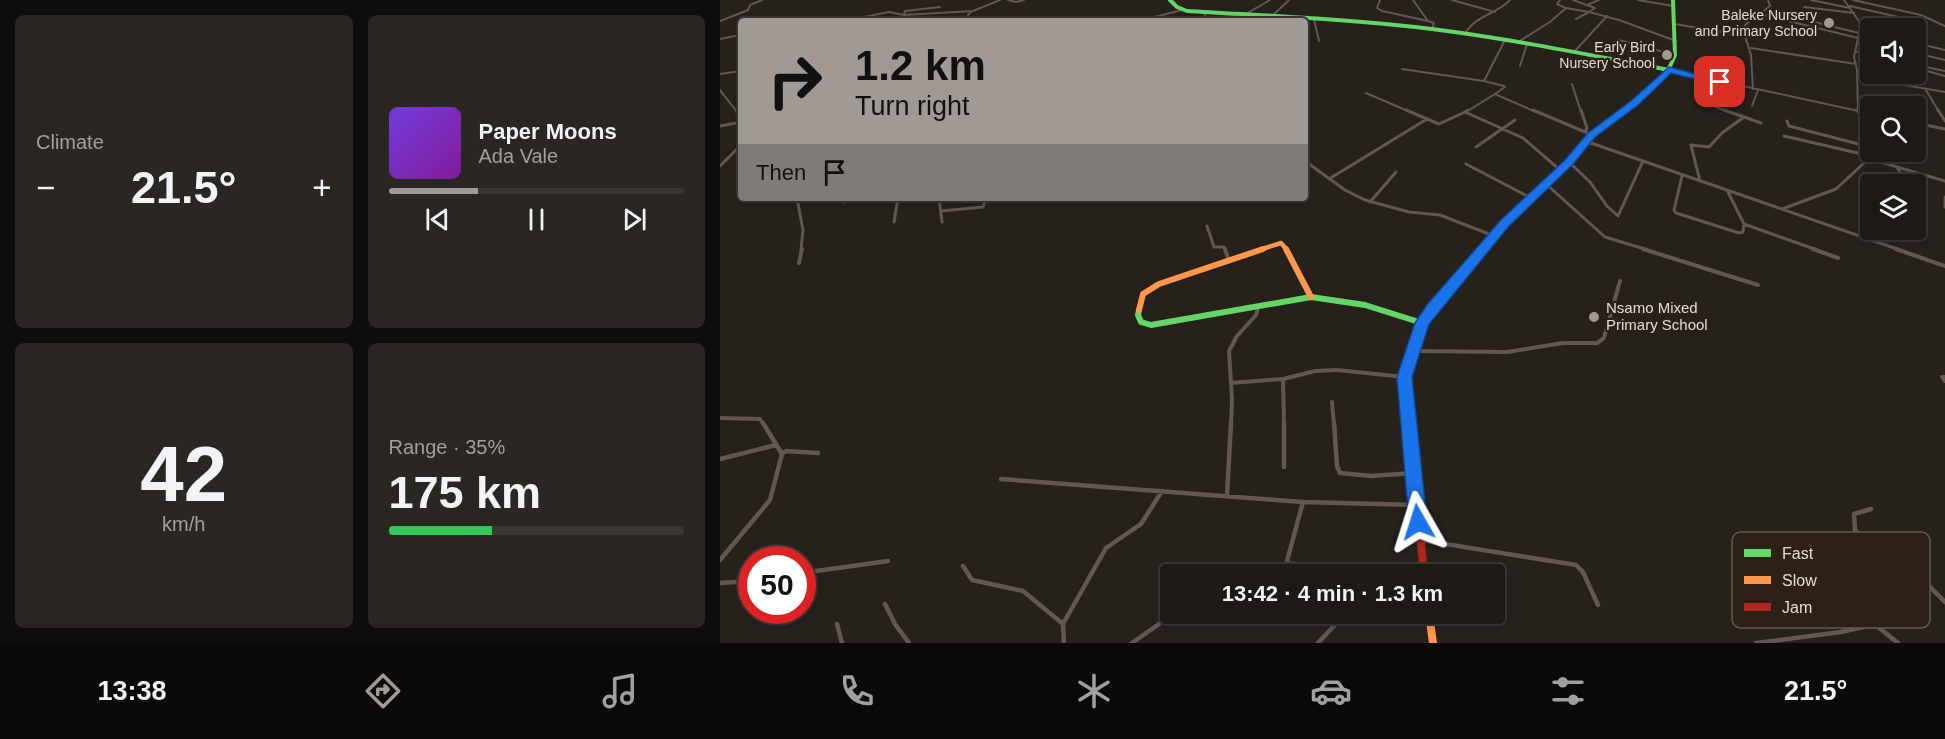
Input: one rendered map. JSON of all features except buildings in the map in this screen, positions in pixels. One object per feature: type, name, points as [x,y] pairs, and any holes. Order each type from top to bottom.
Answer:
[{"type":"street","points":[[720,21],[748,10],[750,5],[760,0]]},
{"type":"street","points":[[970,18],[968,14],[973,11],[1000,0]]},
{"type":"street","points":[[1008,0],[1024,0]]},
{"type":"street","points":[[1170,0],[1182,10]]},
{"type":"street","points":[[1245,15],[1270,0]]},
{"type":"street","points":[[1271,16],[1289,0]]},
{"type":"street","points":[[1380,0],[1377,8],[1382,11],[1434,23],[1432,29]]},
{"type":"street","points":[[1413,0],[1428,21]]},
{"type":"street","points":[[1452,0],[1495,12]]},
{"type":"street","points":[[1465,34],[1470,25],[1495,12],[1510,0]]},
{"type":"street","points":[[1560,0],[1557,4],[1566,8],[1607,16],[1676,41]]},
{"type":"street","points":[[1573,0],[1595,8],[1576,19]]},
{"type":"street","points":[[1588,5],[1599,0]]},
{"type":"street","points":[[1589,133],[1634,103],[1669,70],[1675,55],[1673,3],[1638,0]]},
{"type":"street","points":[[1753,89],[1751,48],[1745,36],[1745,25],[1770,6],[1768,0]]},
{"type":"street","points":[[1811,0],[1902,18]]},
{"type":"street","points":[[1844,0],[1860,23]]},
{"type":"street","points":[[1853,0],[1921,15],[1945,26]]},
{"type":"street","points":[[904,15],[905,11],[940,7]]},
{"type":"street","points":[[1804,7],[1854,14]]},
{"type":"street","points":[[1518,42],[1561,15],[1566,8]]},
{"type":"street","points":[[1151,18],[1182,10],[1280,18]]},
{"type":"street","points":[[859,18],[889,12],[904,15],[973,11]]},
{"type":"street","points":[[1204,18],[1206,12]]},
{"type":"street","points":[[1760,14],[1858,40]]},
{"type":"street","points":[[1574,52],[1607,16]]},
{"type":"street","points":[[1308,19],[1432,29],[1518,42],[1669,70],[1702,79],[1860,111]]},
{"type":"street","points":[[1314,19],[1319,40]]},
{"type":"street","points":[[1814,22],[1859,33]]},
{"type":"street","points":[[1675,24],[1745,36]]},
{"type":"street","points":[[1860,29],[1855,51],[1857,110],[1860,115]]},
{"type":"street","points":[[720,39],[738,36]]},
{"type":"street","points":[[1484,81],[1505,40]]},
{"type":"street","points":[[1613,43],[1619,40],[1675,55]]},
{"type":"street","points":[[1520,66],[1527,44]]},
{"type":"street","points":[[1926,45],[1945,50]]},
{"type":"street","points":[[1751,48],[1856,64]]},
{"type":"street","points":[[1855,51],[1860,52]]},
{"type":"street","points":[[1926,55],[1945,60]]},
{"type":"street","points":[[1366,93],[1442,124],[1505,87],[1484,81],[1402,69]]},
{"type":"street","points":[[1926,69],[1945,73]]},
{"type":"street","points":[[720,74],[738,71]]},
{"type":"street","points":[[1857,77],[1945,92]]},
{"type":"street","points":[[1702,79],[1698,85],[1724,94],[1713,106],[1761,123]]},
{"type":"street","points":[[1423,564],[1404,377],[1411,351],[1422,323],[1432,308],[1494,236],[1588,142],[1589,133],[1572,84]]},
{"type":"street","points":[[1926,89],[1945,121]]},
{"type":"street","points":[[720,90],[738,114]]},
{"type":"street","points":[[1752,106],[1758,90]]},
{"type":"street","points":[[1494,94],[1589,133]]},
{"type":"street","points":[[1465,112],[1529,142],[1560,170]]},
{"type":"street","points":[[1700,181],[1698,167],[1693,162],[1691,145],[1709,147],[1722,133],[1744,117]]},
{"type":"street","points":[[1329,179],[1427,119]]},
{"type":"street","points":[[1476,147],[1515,120]]},
{"type":"street","points":[[1788,121],[1789,126],[1860,144]]},
{"type":"street","points":[[720,128],[738,122]]},
{"type":"street","points":[[1926,125],[1945,129]]},
{"type":"street","points":[[1784,135],[1860,153]]},
{"type":"street","points":[[1588,142],[1945,266]]},
{"type":"street","points":[[720,166],[738,148]]},
{"type":"street","points":[[1569,162],[1590,182],[1607,206],[1618,216],[1643,161]]},
{"type":"street","points":[[1782,209],[1836,189],[1864,162]]},
{"type":"street","points":[[1880,162],[1945,181]]},
{"type":"street","points":[[1308,163],[1345,190],[1370,202],[1409,212],[1440,215],[1494,236]]},
{"type":"street","points":[[1466,164],[1530,198]]},
{"type":"street","points":[[1898,168],[1901,174]]},
{"type":"street","points":[[1370,202],[1396,172]]},
{"type":"street","points":[[1682,176],[1674,210],[1676,213],[1739,233],[1743,232],[1744,224],[1728,191]]},
{"type":"street","points":[[1546,183],[1605,237],[1758,285]]},
{"type":"street","points":[[1945,197],[1945,207]]},
{"type":"street","points":[[798,201],[803,223],[804,243],[799,263]]},
{"type":"street","points":[[894,222],[898,201]]},
{"type":"street","points":[[939,201],[942,222]]},
{"type":"street","points":[[941,211],[983,207],[985,201]]},
{"type":"street","points":[[1744,224],[1838,258]]},
{"type":"street","points":[[1207,226],[1214,247],[1226,249],[1230,262]]},
{"type":"street","points":[[1311,297],[1305,288],[1296,260],[1282,243],[1230,262],[1166,281],[1147,290],[1141,298],[1139,319],[1151,325],[1311,297],[1365,304],[1422,323]]},
{"type":"street","points":[[1411,351],[1507,352],[1563,343],[1597,343],[1604,338],[1620,281]]},
{"type":"street","points":[[1227,495],[1231,383],[1229,351],[1237,336],[1256,315],[1258,308]]},
{"type":"street","points":[[1231,383],[1337,370],[1404,377]]},
{"type":"street","points":[[1283,378],[1284,467]]},
{"type":"street","points":[[1332,402],[1338,471],[1343,474],[1371,476],[1414,473]]},
{"type":"street","points":[[720,418],[760,419],[782,454]]},
{"type":"street","points":[[720,459],[776,445]]},
{"type":"street","points":[[720,560],[770,500],[782,454],[786,451],[818,453]]},
{"type":"street","points":[[1001,479],[1303,502],[1416,505]]},
{"type":"street","points":[[1064,643],[1063,624],[1106,548],[1141,524],[1162,491]]},
{"type":"street","points":[[1287,561],[1303,502]]},
{"type":"street","points":[[1860,532],[1853,524],[1854,514],[1871,509]]},
{"type":"street","points":[[1420,539],[1576,565],[1583,572],[1598,605]]},
{"type":"street","points":[[816,571],[888,561]]},
{"type":"street","points":[[1280,564],[1287,561],[1299,564]]},
{"type":"street","points":[[963,566],[972,580],[1023,591],[1063,624]]},
{"type":"street","points":[[720,583],[738,582]]},
{"type":"street","points":[[1930,586],[1945,602]]},
{"type":"street","points":[[885,604],[895,624],[909,643]]},
{"type":"street","points":[[1132,643],[1160,623]]},
{"type":"street","points":[[837,624],[842,643]]},
{"type":"street","points":[[1318,643],[1336,624]]},
{"type":"street","points":[[1430,624],[1433,643]]},
{"type":"street","points":[[1756,643],[1859,628]]},
{"type":"street","points":[[1879,628],[1898,643]]},
{"type":"traffic: fast","points":[[1170,0],[1177,7],[1187,11],[1307,18]]},
{"type":"traffic: fast","points":[[1517,212],[1569,162],[1592,135],[1666,75],[1675,55],[1673,0]]},
{"type":"traffic: fast","points":[[1308,18],[1432,29],[1521,42],[1669,70]]},
{"type":"traffic: fast","points":[[1139,310],[1138,315],[1141,322],[1151,325],[1311,297],[1365,305],[1422,323]]},
{"type":"traffic: slow","points":[[1139,310],[1143,294],[1159,284],[1281,243],[1291,255],[1311,297]]},
{"type":"traffic: slow","points":[[1430,624],[1433,643]]},
{"type":"traffic: jam","points":[[1423,564],[1404,377],[1422,323],[1432,308],[1517,212]]},
{"type":"place","name":"Baleke Nursery and Primary School","points":[[1829,23]]},
{"type":"place","name":"Early Bird Nursery School","points":[[1667,55]]},
{"type":"place","name":"Nsamo Mixed Primary School","points":[[1594,317]]},
{"type":"route","points":[[1418,522],[1407,411],[1407,385],[1404,377],[1422,323],[1432,308],[1505,223],[1569,162],[1592,135],[1659,82],[1669,70],[1720,82]]}]
